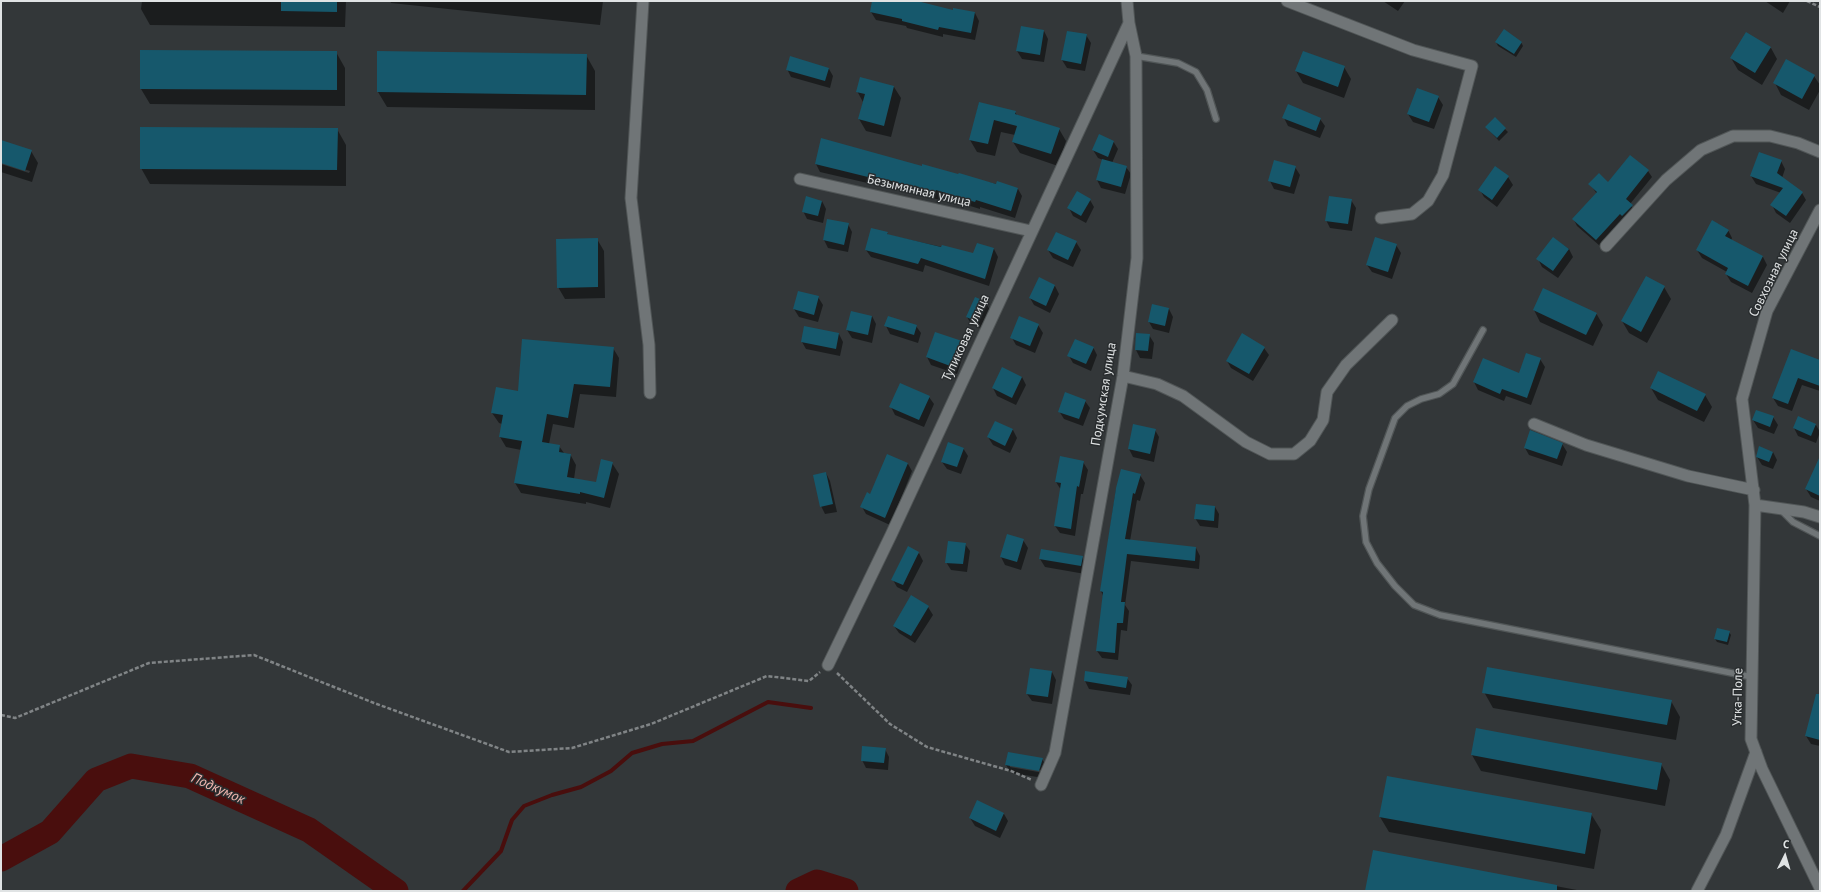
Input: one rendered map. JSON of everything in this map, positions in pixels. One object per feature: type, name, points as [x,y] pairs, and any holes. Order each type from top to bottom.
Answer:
[{"type":"street","points":[[643,1],[631,198],[649,345],[650,393]]},
{"type":"street","name":"Подкумская улица","points":[[1041,785],[1054,753],[1123,376],[1137,258],[1136,56],[1129,23],[1127,1]]},
{"type":"street","points":[[1287,1],[1413,50],[1472,66],[1442,175],[1428,201],[1412,214],[1381,218]]},
{"type":"street","name":"Тупиковая улица","points":[[828,665],[891,535],[1129,23]]},
{"type":"street","points":[[1606,246],[1666,180],[1701,150],[1733,136],[1770,136],[1798,143],[1820,152]]},
{"type":"street","name":"Безымянная улица","points":[[800,179],[1031,231]]},
{"type":"street","name":"Совхозная улица","points":[[1754,490],[1742,399],[1767,311],[1820,210]]},
{"type":"street","points":[[1123,376],[1156,384],[1183,396],[1246,442],[1270,454],[1294,454],[1310,441],[1324,420],[1327,392],[1346,365],[1392,320]]},
{"type":"street","points":[[1534,424],[1586,445],[1688,476],[1754,490]]},
{"type":"street","name":"Утка-Поле","points":[[1754,490],[1751,739],[1762,769],[1820,888]]},
{"type":"street","points":[[1755,505],[1804,512],[1820,518]]},
{"type":"street","points":[[1697,891],[1726,835],[1756,752]]},
{"type":"lane","points":[[1136,56],[1178,63],[1196,72],[1207,90],[1216,119]]},
{"type":"lane","points":[[1483,330],[1453,384],[1439,394],[1421,399],[1407,406],[1395,418],[1369,489],[1363,516],[1366,542],[1377,563],[1395,586],[1414,606],[1440,615],[1752,676]]},
{"type":"lane","points":[[1780,508],[1793,522],[1820,536]]},
{"type":"path","points":[[1807,1],[1820,7]]},
{"type":"path","points":[[1,715],[15,718],[149,663],[254,656],[382,706],[509,752],[572,748],[651,724],[767,676],[809,681],[828,665],[890,724],[927,747],[1011,771],[1041,785]]},
{"type":"building","points":[[281,1],[337,1],[337,12],[281,11]]},
{"type":"building","points":[[872,1],[917,1],[953,10],[953,8],[975,12],[971,33],[939,27],[938,30],[902,21],[902,19],[870,12]]},
{"type":"building","points":[[1021,26],[1044,30],[1040,55],[1016,51]]},
{"type":"building","points":[[1504,29],[1522,42],[1514,54],[1495,42]]},
{"type":"building","points":[[1067,31],[1087,34],[1081,64],[1061,60]]},
{"type":"building","points":[[1746,32],[1771,47],[1755,73],[1730,58]]},
{"type":"building","points":[[140,50],[337,51],[337,90],[140,89]]},
{"type":"building","points":[[377,51],[587,54],[586,95],[377,92]]},
{"type":"building","points":[[1303,51],[1345,66],[1338,87],[1295,71]]},
{"type":"building","points":[[790,56],[829,68],[825,81],[786,70]]},
{"type":"building","points":[[1786,59],[1815,75],[1802,99],[1773,83]]},
{"type":"building","points":[[860,77],[894,86],[884,126],[858,119],[865,94],[856,92]]},
{"type":"building","points":[[1417,88],[1439,96],[1429,122],[1407,114]]},
{"type":"building","points":[[979,102],[1016,111],[1015,114],[1060,128],[1051,154],[1012,142],[1017,126],[994,120],[988,144],[969,140]]},
{"type":"building","points":[[1288,104],[1321,118],[1316,131],[1282,118]]},
{"type":"building","points":[[1495,117],[1506,128],[1497,138],[1485,127]]},
{"type":"building","points":[[140,127],[338,128],[337,170],[140,169]]},
{"type":"building","points":[[1099,134],[1114,141],[1108,157],[1092,150]]},
{"type":"building","points":[[821,138],[922,166],[922,164],[996,184],[997,181],[1018,188],[1011,211],[936,190],[935,193],[873,176],[872,178],[815,164]]},
{"type":"building","points":[[1,140],[32,150],[25,171],[1,163]]},
{"type":"building","points":[[1759,152],[1782,160],[1777,173],[1803,192],[1786,216],[1770,205],[1783,188],[1750,176]]},
{"type":"building","points":[[1630,155],[1649,170],[1626,199],[1633,205],[1622,216],[1620,214],[1596,240],[1572,219],[1597,192],[1588,184],[1599,173],[1608,182]]},
{"type":"building","points":[[1102,159],[1127,166],[1121,187],[1096,180]]},
{"type":"building","points":[[1274,160],[1296,166],[1290,187],[1268,181]]},
{"type":"building","points":[[1495,166],[1509,176],[1492,200],[1478,190]]},
{"type":"building","points":[[1077,191],[1091,199],[1081,216],[1067,208]]},
{"type":"building","points":[[806,196],[822,201],[818,216],[802,212]]},
{"type":"building","points":[[1329,196],[1352,199],[1348,224],[1325,221]]},
{"type":"building","points":[[827,219],[849,223],[844,245],[823,240]]},
{"type":"building","points":[[1712,220],[1729,230],[1725,236],[1763,256],[1748,286],[1725,274],[1728,268],[1696,250]]},
{"type":"building","points":[[871,228],[888,232],[887,234],[973,253],[977,243],[994,248],[985,279],[921,258],[918,264],[865,250]]},
{"type":"building","points":[[1056,232],[1077,241],[1068,260],[1047,250]]},
{"type":"building","points":[[1375,237],[1397,244],[1388,272],[1366,265]]},
{"type":"building","points":[[1553,237],[1569,249],[1553,271],[1536,259]]},
{"type":"building","points":[[598,238],[598,287],[557,288],[556,239]]},
{"type":"building","points":[[1646,276],[1665,286],[1641,332],[1621,321]]},
{"type":"building","points":[[1039,277],[1055,285],[1046,306],[1029,298]]},
{"type":"building","points":[[1543,288],[1597,313],[1586,335],[1533,310]]},
{"type":"building","points":[[798,291],[819,296],[814,315],[793,309]]},
{"type":"building","points":[[975,297],[987,302],[978,322],[966,317]]},
{"type":"building","points":[[1152,304],[1169,308],[1165,326],[1148,322]]},
{"type":"building","points":[[851,311],[872,316],[868,335],[846,330]]},
{"type":"building","points":[[888,316],[917,325],[914,335],[884,326]]},
{"type":"building","points":[[1019,316],[1039,324],[1030,346],[1010,338]]},
{"type":"building","points":[[804,326],[839,333],[836,349],[801,342]]},
{"type":"building","points":[[935,332],[962,341],[953,367],[926,357]]},
{"type":"building","points":[[1136,333],[1150,334],[1148,351],[1135,350]]},
{"type":"building","points":[[1242,333],[1265,347],[1249,374],[1226,361]]},
{"type":"building","points":[[522,339],[614,347],[610,387],[574,384],[568,418],[547,414],[542,442],[560,445],[559,452],[571,454],[567,477],[596,482],[601,459],[613,462],[604,498],[580,492],[580,494],[514,483],[522,441],[499,437],[503,415],[491,413],[496,387],[518,391]]},
{"type":"building","points":[[1075,339],[1094,347],[1086,364],[1067,356]]},
{"type":"building","points":[[1791,349],[1820,360],[1820,386],[1798,378],[1788,404],[1772,398]]},
{"type":"building","points":[[1526,353],[1541,358],[1527,398],[1502,389],[1500,394],[1473,382],[1483,358],[1519,373]]},
{"type":"building","points":[[1002,367],[1022,377],[1012,398],[992,388]]},
{"type":"building","points":[[1658,371],[1706,394],[1697,411],[1650,388]]},
{"type":"building","points":[[900,383],[930,396],[919,420],[889,407]]},
{"type":"building","points":[[1065,392],[1086,400],[1079,419],[1058,412]]},
{"type":"building","points":[[1756,410],[1774,416],[1770,427],[1752,420]]},
{"type":"building","points":[[1798,416],[1816,424],[1811,436],[1793,428]]},
{"type":"building","points":[[995,421],[1013,429],[1005,446],[987,437]]},
{"type":"building","points":[[1133,424],[1156,429],[1150,454],[1128,449]]},
{"type":"building","points":[[1530,430],[1563,443],[1557,459],[1524,448]]},
{"type":"building","points":[[948,442],[964,448],[957,467],[941,462]]},
{"type":"building","points":[[1759,446],[1773,452],[1769,462],[1756,457]]},
{"type":"building","points":[[887,454],[908,463],[885,518],[860,507],[867,492],[870,494]]},
{"type":"building","points":[[1060,456],[1084,461],[1079,487],[1077,486],[1071,529],[1054,526],[1061,483],[1055,482]]},
{"type":"building","points":[[1820,456],[1820,496],[1805,489]]},
{"type":"building","points":[[1121,469],[1141,474],[1135,494],[1133,493],[1125,539],[1196,547],[1195,561],[1127,554],[1121,602],[1125,602],[1123,623],[1117,623],[1115,653],[1096,651],[1103,592],[1100,591],[1116,488]]},
{"type":"building","points":[[826,472],[833,504],[820,507],[813,475]]},
{"type":"building","points":[[1196,504],[1215,506],[1214,521],[1194,519]]},
{"type":"building","points":[[1007,534],[1024,539],[1017,562],[1000,557]]},
{"type":"building","points":[[948,541],[966,543],[963,564],[945,563]]},
{"type":"building","points":[[908,546],[919,552],[903,585],[891,580]]},
{"type":"building","points":[[1041,549],[1083,556],[1081,566],[1039,559]]},
{"type":"building","points":[[911,595],[929,606],[911,636],[893,626]]},
{"type":"building","points":[[1717,628],[1730,631],[1727,642],[1714,639]]},
{"type":"building","points":[[1487,667],[1672,700],[1667,725],[1482,693]]},
{"type":"building","points":[[1030,668],[1052,671],[1048,697],[1026,694]]},
{"type":"building","points":[[1085,671],[1128,677],[1126,688],[1084,681]]},
{"type":"building","points":[[1816,694],[1820,694],[1820,740],[1805,736]]},
{"type":"building","points":[[1476,728],[1662,763],[1657,790],[1471,755]]},
{"type":"building","points":[[862,746],[886,748],[884,763],[861,761]]},
{"type":"building","points":[[1008,752],[1043,758],[1039,771],[1005,765]]},
{"type":"building","points":[[1387,776],[1592,813],[1585,854],[1379,817]]},
{"type":"building","points":[[977,800],[1004,813],[996,831],[969,818]]},
{"type":"building","points":[[1373,850],[1557,885],[1557,891],[1365,891]]},
{"type":"waterway","points":[[463,891],[501,851],[512,820],[524,806],[552,795],[581,787],[611,771],[632,753],[662,744],[693,741],[768,702],[811,708]]},
{"type":"waterway","name":"Подкумок","points":[[1,859],[50,832],[96,780],[131,766],[190,776],[309,830],[396,891]]},
{"type":"waterway","name":"Подкумок","points":[[798,891],[817,882],[846,891]]}]
